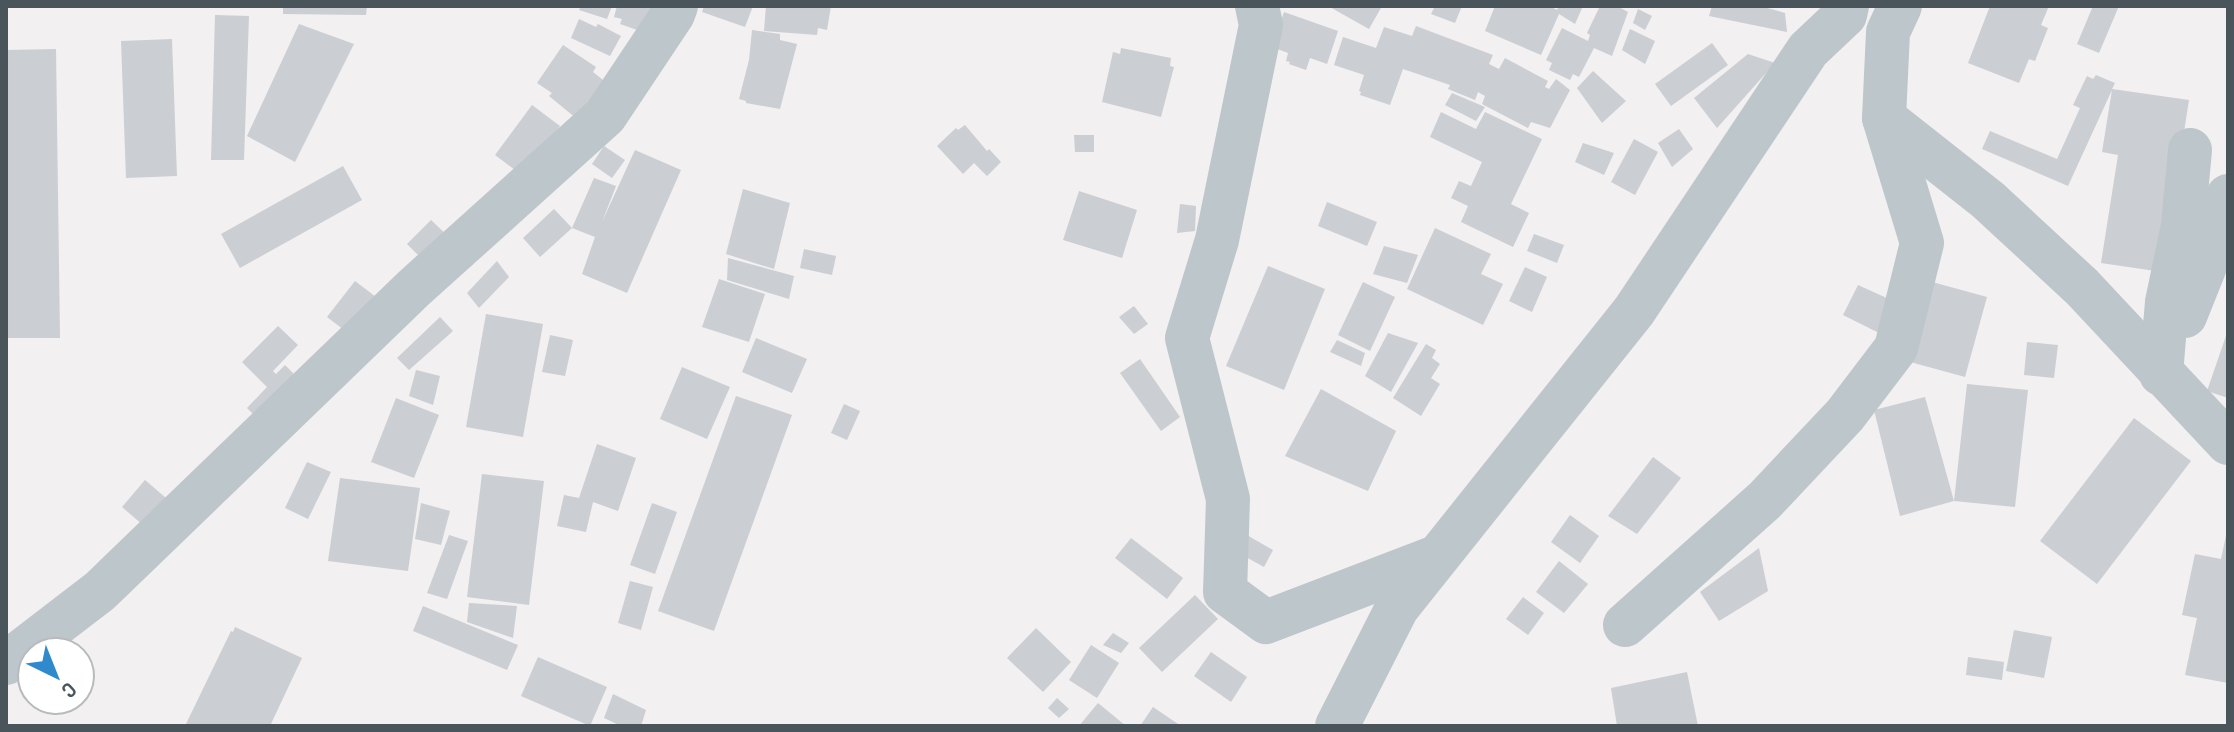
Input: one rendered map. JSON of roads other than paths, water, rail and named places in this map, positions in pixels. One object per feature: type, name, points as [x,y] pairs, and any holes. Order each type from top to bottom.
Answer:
[{"type":"street","points":[[6,663],[100,591],[414,288],[605,116],[676,6]]},
{"type":"street","points":[[1257,6],[1261,25],[1217,240],[1187,338],[1228,499],[1225,592],[1266,622],[1438,556]]},
{"type":"street","points":[[1337,726],[1397,608],[1634,311],[1808,50],[1846,10],[1894,19],[1884,118],[1922,243],[1896,348],[1845,415],[1765,500],[1625,625]]},
{"type":"street","points":[[1884,118],[1988,200],[2071,276],[2228,443]]},
{"type":"street","points":[[2161,374],[2167,302],[2183,226],[2190,150]]},
{"type":"street","points":[[2161,374],[2207,261],[2228,196]]}]
